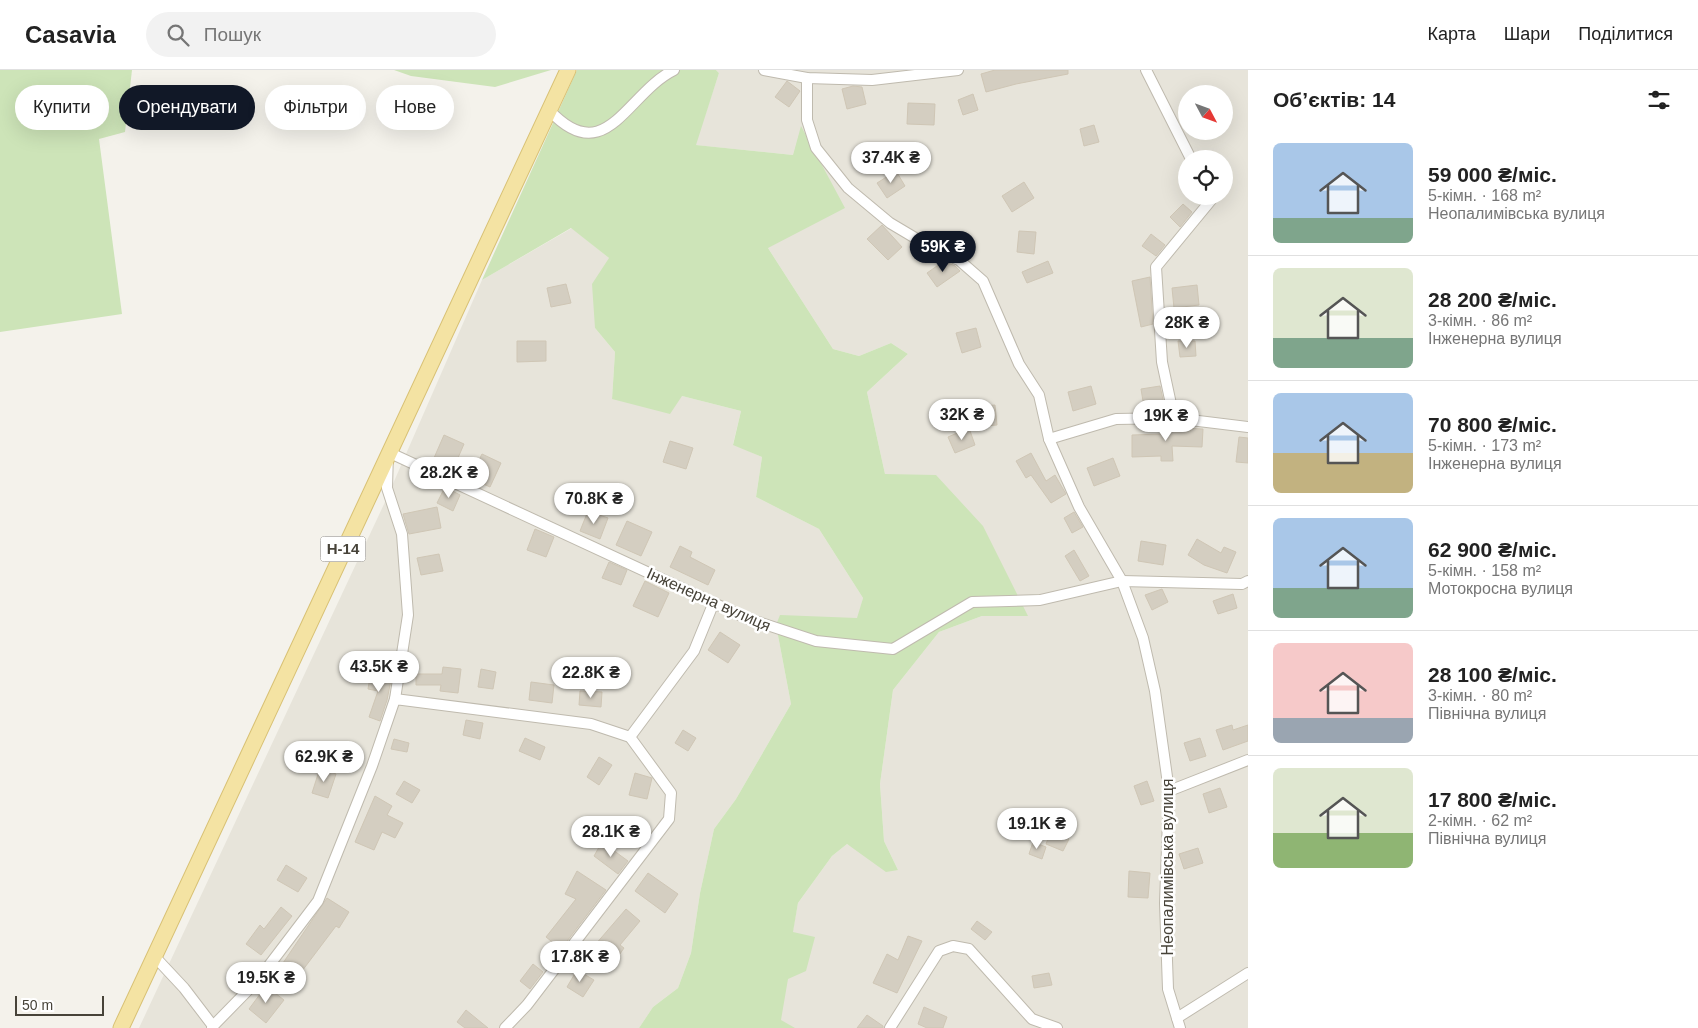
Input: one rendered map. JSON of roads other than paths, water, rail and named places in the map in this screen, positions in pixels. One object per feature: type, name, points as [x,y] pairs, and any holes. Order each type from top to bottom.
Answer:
[{"type":"main road","name":"Н-14","points":[[121,1028],[388,452],[568,70]]},
{"type":"street","points":[[550,111],[562,124],[572,130],[585,135],[600,131],[613,124],[661,76],[674,70]]},
{"type":"street","points":[[764,70],[807,78],[872,80],[958,70]]},
{"type":"street","points":[[1146,70],[1186,150]]},
{"type":"street","name":"Неопалимівська вулиця","points":[[807,78],[807,120],[816,148],[848,188],[890,223],[937,251],[959,260],[983,281],[1019,364],[1039,395],[1049,439],[1079,507],[1122,581],[1145,647],[1155,692],[1169,791],[1164,903],[1168,989],[1178,1023]]},
{"type":"street","points":[[1174,418],[1162,362],[1156,267],[1208,205]]},
{"type":"street","points":[[1049,439],[1116,419],[1174,418],[1248,427]]},
{"type":"street","points":[[155,957],[184,988],[213,1027],[258,980],[318,901],[372,766],[395,699],[408,615],[402,534],[387,488],[388,452]]},
{"type":"street","name":"Інженерна вулиця","points":[[388,452],[746,618],[816,641],[893,649],[972,602],[1040,600],[1122,581],[1242,584],[1248,581]]},
{"type":"street","points":[[630,737],[694,651],[714,602]]},
{"type":"street","points":[[395,699],[591,724],[630,737],[671,793],[669,819],[527,1005],[504,1028]]},
{"type":"street","points":[[1169,791],[1248,760]]},
{"type":"street","points":[[890,1028],[939,951],[953,946],[969,949],[1032,1019],[1057,1028]]},
{"type":"street","points":[[1178,1023],[1248,974]]}]
